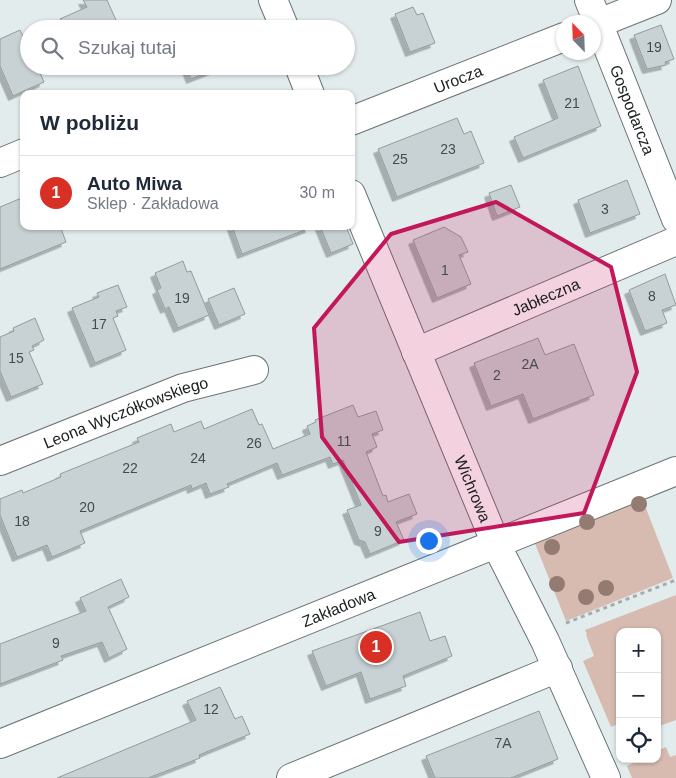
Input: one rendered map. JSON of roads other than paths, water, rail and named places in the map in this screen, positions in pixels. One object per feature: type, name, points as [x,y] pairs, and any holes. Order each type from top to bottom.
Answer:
[{"type":"street","points":[[273,0],[281,20]]},
{"type":"street","points":[[598,15],[656,0]]},
{"type":"street","name":"Gospodarcza","points":[[601,33],[676,219]]},
{"type":"street","name":"Urocza","points":[[355,119],[556,40]]},
{"type":"street","points":[[303,75],[308,90]]},
{"type":"street","points":[[0,163],[20,155]]},
{"type":"street","name":"Wichrowa","points":[[355,204],[496,544],[558,668],[605,778]]},
{"type":"street","name":"Jabłeczna","points":[[416,352],[676,241]]},
{"type":"street","name":"Leona Wyczółkowskiego","points":[[0,461],[183,388],[254,370]]},
{"type":"street","name":"Zakładowa","points":[[0,744],[676,471]]},
{"type":"street","points":[[291,778],[558,668]]},
{"type":"place","name":"Auto Miwa","points":[[376,647]]}]
